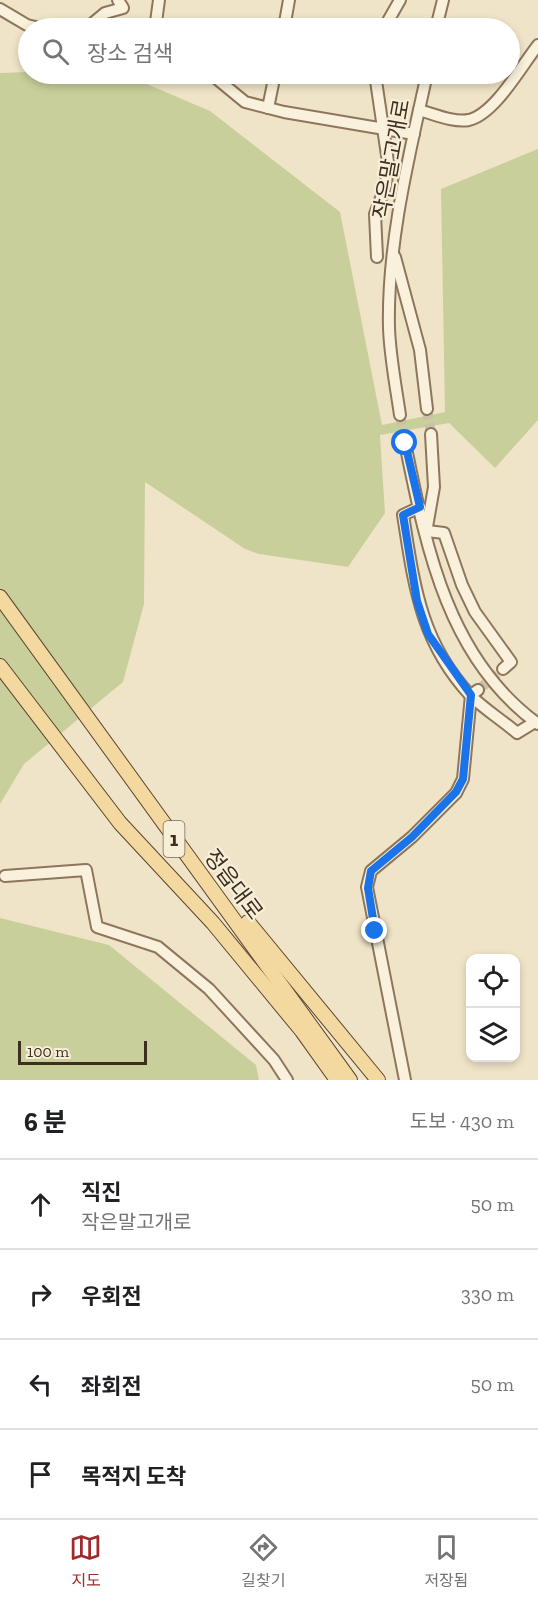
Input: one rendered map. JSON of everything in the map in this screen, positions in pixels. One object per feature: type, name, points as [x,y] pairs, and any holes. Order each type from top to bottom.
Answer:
[{"type":"main road","name":"정읍대로","points":[[0,597],[176,843],[350,1080]]},
{"type":"main road","name":"정읍대로","points":[[0,666],[120,823],[213,922],[302,1031],[337,1080]]},
{"type":"main road","points":[[176,843],[201,861],[274,956],[378,1080]]},
{"type":"main road","points":[[213,922],[326,1080]]},
{"type":"street","points":[[99,18],[105,13],[120,11],[123,8],[117,0]]},
{"type":"street","points":[[157,18],[159,0]]},
{"type":"street","points":[[286,18],[289,0]]},
{"type":"street","points":[[390,18],[400,0]]},
{"type":"street","points":[[438,18],[443,0]]},
{"type":"street","points":[[0,9],[18,20]]},
{"type":"street","points":[[520,71],[538,45]]},
{"type":"street","points":[[223,84],[245,102],[414,134]]},
{"type":"street","points":[[268,108],[273,84]]},
{"type":"street","points":[[376,84],[388,176],[375,214],[377,257]]},
{"type":"street","name":"작은말고개로","points":[[400,415],[389,331],[394,251],[424,84]]},
{"type":"street","points":[[418,110],[452,120],[470,120],[489,109],[502,90],[509,84]]},
{"type":"street","name":"작은말고개로","points":[[394,251],[420,350],[428,409]]},
{"type":"street","points":[[427,531],[434,487],[431,434]]},
{"type":"street","points":[[405,443],[442,591],[463,640],[491,680],[537,723],[518,733],[474,693],[428,634],[417,601],[403,515],[420,507]]},
{"type":"street","points":[[427,531],[444,533],[462,585],[475,612],[511,662],[503,669]]},
{"type":"street","points":[[405,1080],[368,888],[371,871],[412,837],[456,792],[463,779],[474,693]]},
{"type":"street","points":[[5,876],[86,870],[94,921],[97,927],[158,947],[209,989],[274,1060],[287,1080]]},
{"type":"green space","points":[[18,72],[18,84],[147,84],[210,111],[340,212],[382,425],[445,412],[441,189],[538,149],[538,420],[495,468],[449,423],[380,435],[385,513],[348,567],[259,554],[245,549],[145,482],[144,604],[123,682],[24,764],[0,804],[0,73]]},
{"type":"green space","points":[[0,918],[109,945],[256,1065],[259,1080],[0,1080]]},
{"type":"tunnel","points":[[427,409],[431,434]]},
{"type":"tunnel","points":[[400,415],[405,443]]},
{"type":"tunnel","points":[[478,690],[503,669]]},
{"type":"route","points":[[375,931],[368,888],[371,871],[412,837],[456,792],[463,779],[471,695],[428,634],[417,601],[403,515],[420,507],[405,443]]}]
